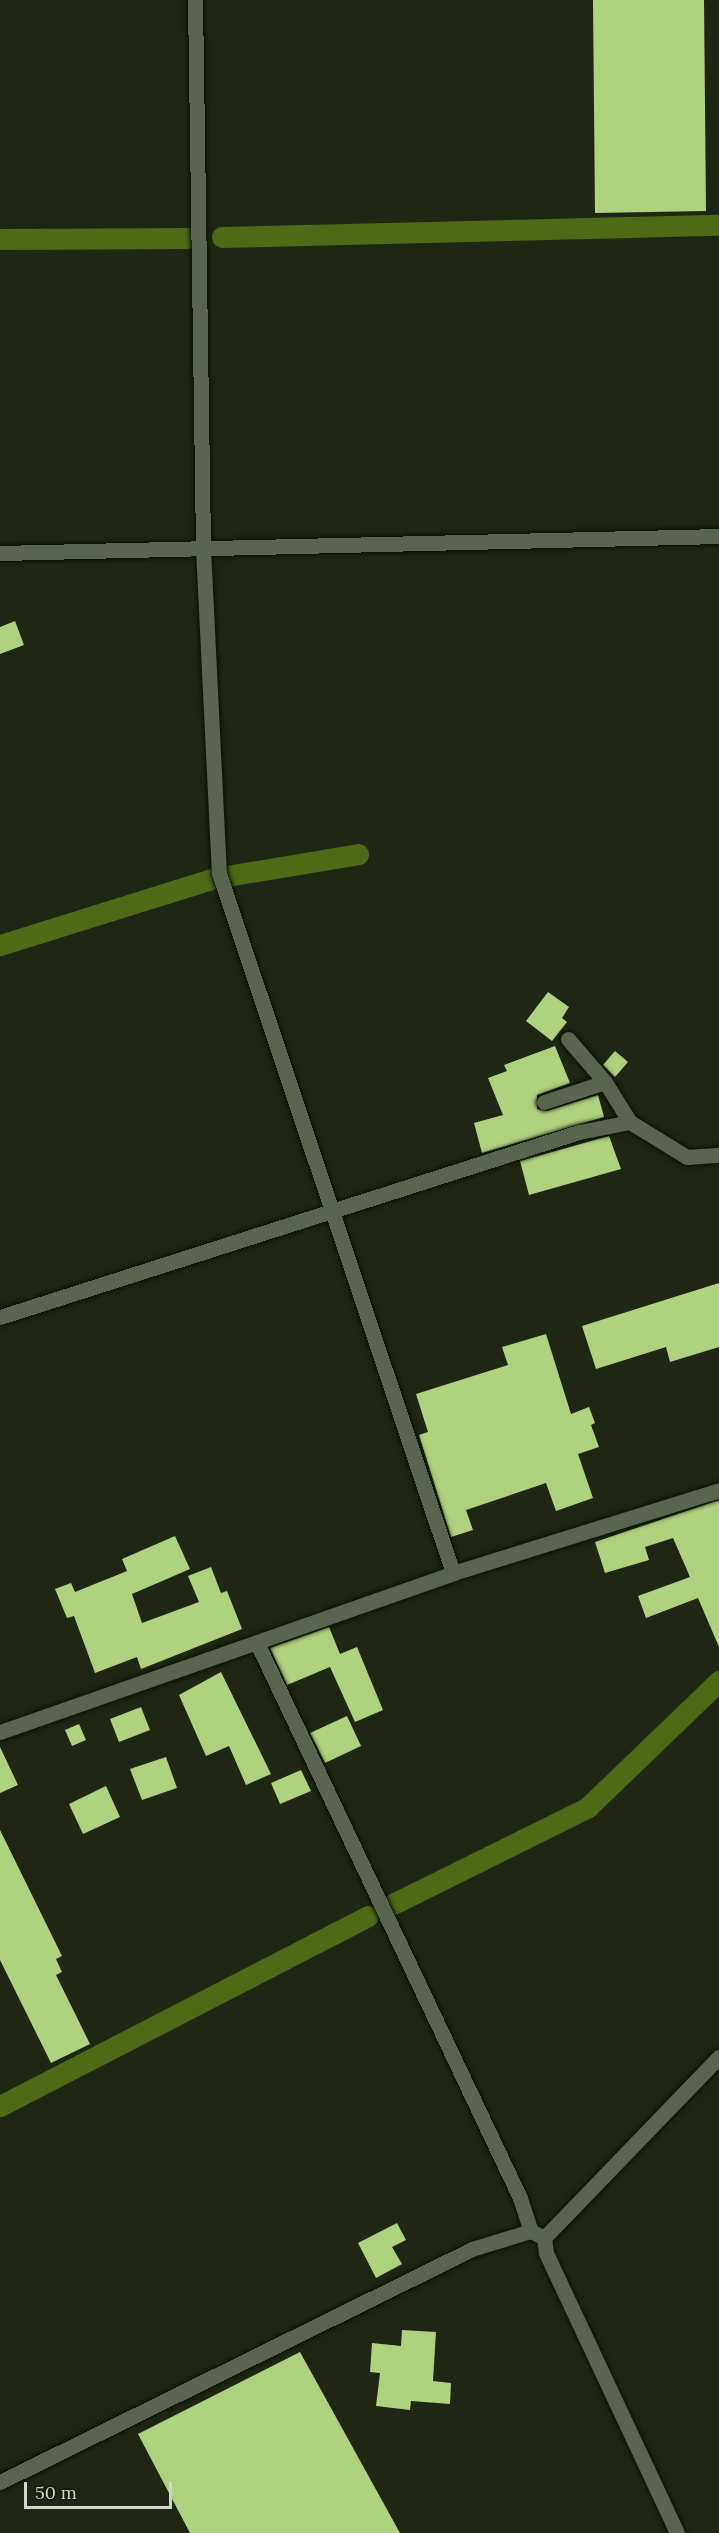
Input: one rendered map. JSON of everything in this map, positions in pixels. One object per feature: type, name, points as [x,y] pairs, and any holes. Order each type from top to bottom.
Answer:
[{"type":"street","points":[[195,0],[203,548],[219,873],[453,1572]]},
{"type":"street","points":[[0,553],[719,536]]},
{"type":"street","points":[[568,1038],[605,1082],[630,1122],[687,1156],[719,1155]]},
{"type":"street","points":[[544,1102],[605,1082]]},
{"type":"street","points":[[0,1317],[332,1211],[538,1142],[630,1122]]},
{"type":"street","points":[[0,1732],[453,1572],[719,1490]]},
{"type":"street","points":[[257,1643],[677,2533]]},
{"type":"street","points":[[0,2482],[472,2249],[537,2235],[719,2057]]},
{"type":"building","points":[[593,0],[704,0],[706,211],[595,213]]},
{"type":"building","points":[[15,621],[24,645],[0,654],[0,627]]},
{"type":"building","points":[[548,992],[569,1007],[562,1018],[567,1022],[552,1041],[526,1021]]},
{"type":"building","points":[[555,1046],[570,1083],[537,1095],[537,1109],[547,1111],[598,1095],[604,1117],[482,1153],[474,1123],[503,1115],[488,1078],[507,1071],[504,1065]]},
{"type":"building","points":[[615,1051],[628,1062],[615,1077],[603,1065]]},
{"type":"building","points":[[609,1136],[621,1169],[529,1195],[520,1161]]},
{"type":"building","points":[[719,1283],[719,1347],[670,1362],[666,1347],[596,1369],[582,1326]]},
{"type":"building","points":[[546,1334],[571,1414],[589,1407],[595,1423],[591,1425],[599,1447],[578,1454],[593,1498],[556,1511],[546,1483],[466,1510],[473,1530],[451,1537],[419,1435],[428,1432],[416,1394],[508,1365],[502,1347]]},
{"type":"building","points":[[719,1500],[719,1647],[698,1598],[646,1618],[638,1596],[690,1577],[673,1538],[645,1547],[649,1560],[605,1573],[595,1542]]},
{"type":"building","points":[[175,1536],[190,1569],[132,1594],[142,1623],[199,1602],[188,1576],[211,1567],[221,1593],[227,1591],[242,1629],[141,1669],[137,1657],[95,1673],[74,1616],[67,1618],[55,1589],[71,1583],[75,1592],[127,1571],[122,1559]]},
{"type":"building","points":[[329,1627],[340,1654],[357,1647],[383,1710],[355,1722],[330,1667],[287,1685],[270,1648]]},
{"type":"building","points":[[221,1672],[271,1774],[246,1785],[229,1746],[206,1756],[179,1695]]},
{"type":"building","points":[[141,1707],[150,1730],[119,1742],[110,1719]]},
{"type":"building","points":[[347,1716],[361,1746],[325,1763],[310,1733]]},
{"type":"building","points":[[79,1724],[86,1740],[72,1746],[65,1730]]},
{"type":"building","points":[[0,1747],[18,1785],[0,1793]]},
{"type":"building","points":[[166,1757],[177,1788],[142,1800],[130,1769]]},
{"type":"building","points":[[301,1770],[311,1791],[280,1804],[271,1783]]},
{"type":"building","points":[[106,1786],[120,1817],[83,1834],[69,1804]]},
{"type":"building","points":[[0,1830],[62,1956],[56,1959],[62,1972],[56,1975],[90,2044],[51,2063],[0,1960]]},
{"type":"building","points":[[397,2223],[406,2240],[392,2247],[402,2264],[376,2278],[358,2243]]},
{"type":"building","points":[[402,2330],[436,2332],[433,2381],[451,2383],[450,2404],[411,2401],[410,2410],[376,2406],[380,2373],[370,2372],[372,2343],[401,2346]]},
{"type":"building","points":[[300,2352],[400,2533],[190,2533],[138,2434]]},
{"type":"waterway","points":[[222,237],[719,225]]},
{"type":"waterway","points":[[0,239],[190,238]]},
{"type":"waterway","points":[[0,945],[215,878],[358,854]]},
{"type":"waterway","points":[[393,1904],[588,1807],[719,1681]]},
{"type":"waterway","points":[[0,2106],[368,1916]]}]
